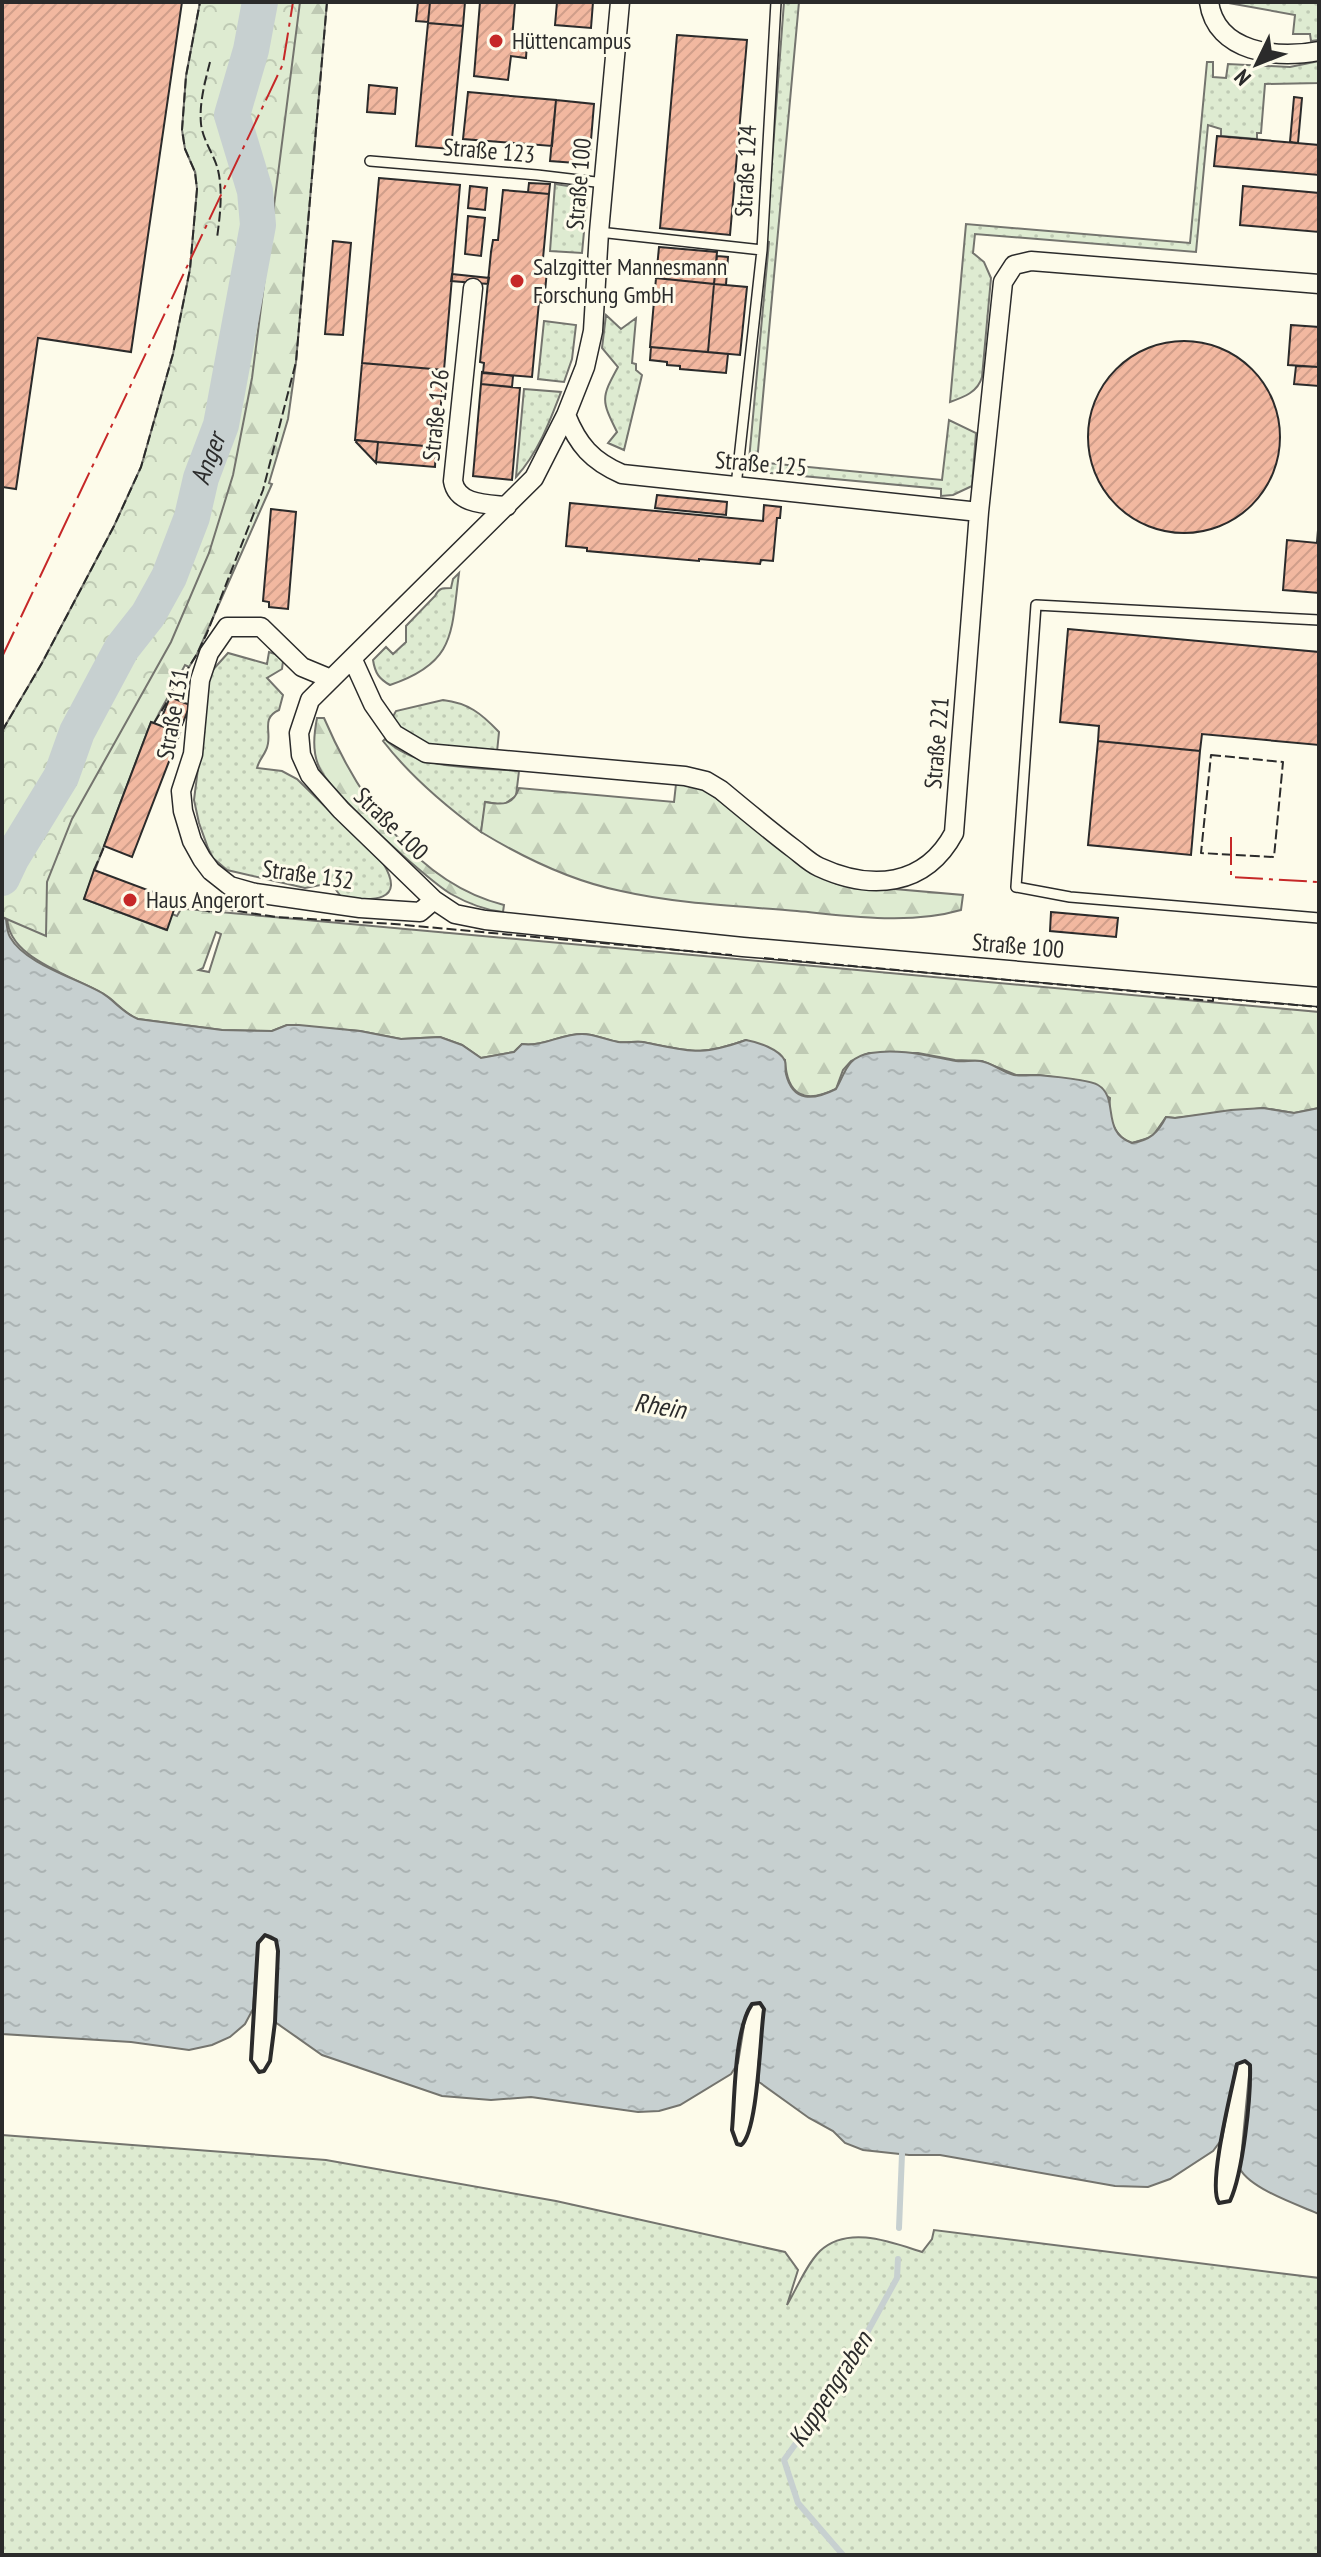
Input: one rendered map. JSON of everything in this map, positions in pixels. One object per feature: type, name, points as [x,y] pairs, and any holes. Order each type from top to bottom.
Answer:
[{"type":"street","name":"Straße 100","points":[[620,2],[593,331],[585,367],[566,415],[534,478],[310,700],[299,733],[301,755],[310,775],[341,810],[434,900],[455,914],[485,920],[743,947],[1319,997]]},
{"type":"street","points":[[1209,2],[1211,15],[1223,35],[1241,46],[1288,54],[1319,51]]},
{"type":"street","name":"Straße 221","points":[[353,660],[373,704],[394,734],[426,753],[685,776],[706,781],[818,867],[855,878],[890,880],[911,877],[944,852],[954,833],[979,512],[1003,282],[1014,265],[1031,261],[1319,284]]},
{"type":"street","name":"Straße 126","points":[[473,288],[453,481],[455,491],[462,497],[507,506]]},
{"type":"street","name":"Straße 125","points":[[566,415],[590,457],[622,474],[979,512]]},
{"type":"street","name":"Straße 131","points":[[192,841],[181,791],[193,754],[200,680],[209,653],[227,627],[261,627],[302,667],[331,679]]},
{"type":"street","name":"Straße 132","points":[[192,841],[211,871],[230,886],[255,893],[346,906],[420,912],[434,900]]},
{"type":"lane","name":"Straße 124","points":[[736,486],[762,250],[776,2]]},
{"type":"lane","name":"Straße 123","points":[[370,161],[604,183]]},
{"type":"lane","points":[[599,232],[762,250]]},
{"type":"lane","points":[[1319,620],[1036,605],[1016,887],[1070,897],[1319,918]]},
{"type":"green space","points":[[200,2],[300,2],[252,378],[233,475],[209,553],[171,642],[72,819],[47,882],[46,936],[2,917],[2,731],[42,663],[114,526],[141,467],[173,354],[190,269],[197,189],[182,130],[186,76]]},
{"type":"green space","points":[[270,2],[327,2],[296,362],[288,419],[269,483],[272,484],[197,654],[189,667],[185,665],[154,723],[151,722],[84,899],[166,930],[172,914],[177,916],[181,909],[186,909],[1319,1012],[1319,1108],[1294,1113],[1263,1108],[1166,1117],[1152,1137],[1132,1143],[1120,1136],[1113,1125],[1110,1098],[1082,1081],[1016,1075],[982,1061],[918,1053],[869,1053],[851,1061],[843,1070],[836,1089],[807,1096],[800,1094],[789,1082],[785,1060],[746,1040],[717,1049],[694,1051],[582,1034],[537,1044],[522,1044],[514,1052],[481,1058],[462,1045],[440,1037],[401,1039],[360,1031],[287,1025],[272,1031],[222,1030],[138,1019],[102,993],[41,963],[15,941],[9,927],[8,912],[70,803]],"holes":[[[216,932],[221,934],[209,972],[199,970],[203,968]]]},
{"type":"green space","points":[[784,2],[799,2],[757,462],[942,480],[949,420],[976,433],[972,486],[953,495],[941,496],[941,489],[748,471],[769,242],[766,241]]},
{"type":"green space","points":[[1223,2],[1319,2],[1319,40],[1311,41],[1310,34],[1293,34],[1295,15]]},
{"type":"green space","points":[[1319,61],[1319,83],[1265,84],[1261,133],[1257,133],[1257,139],[1221,136],[1221,129],[1208,125],[1196,252],[975,234],[973,253],[984,262],[991,278],[982,377],[974,390],[950,402],[966,224],[1190,243],[1207,62],[1213,62],[1213,77],[1226,78],[1228,64],[1290,67]]},
{"type":"green space","points":[[555,184],[588,189],[582,253],[550,251]]},
{"type":"green space","points":[[606,315],[621,329],[636,318],[632,363],[636,364],[636,370],[642,375],[624,450],[608,443],[617,432],[605,399],[618,367],[602,348]]},
{"type":"green space","points":[[544,321],[576,325],[572,359],[564,382],[538,379]]},
{"type":"green space","points":[[524,389],[561,392],[537,447],[516,477]]},
{"type":"green space","points":[[459,573],[451,629],[439,656],[412,676],[390,685],[386,683],[378,675],[373,660],[386,647],[393,654],[406,642],[406,626],[439,590],[451,588],[453,579]]},
{"type":"green space","points":[[269,652],[283,661],[282,669],[267,678],[283,695],[279,710],[268,722],[268,744],[257,768],[282,771],[297,779],[383,863],[391,886],[382,897],[342,898],[331,883],[305,888],[227,870],[213,858],[208,848],[194,800],[210,673],[228,653],[267,664]]},
{"type":"green space","points":[[443,700],[467,706],[492,725],[499,732],[497,752],[429,746],[413,739],[391,720],[396,711]]},
{"type":"green space","points":[[317,718],[324,718],[354,777],[373,806],[417,857],[472,894],[504,905],[503,912],[489,910],[451,894],[401,854],[340,795],[319,767],[315,755]]},
{"type":"green space","points":[[385,739],[398,749],[430,762],[519,771],[516,796],[503,805],[486,802],[481,832],[417,778],[383,741]]},
{"type":"green space","points":[[676,784],[707,791],[812,873],[837,884],[963,895],[961,910],[921,917],[880,918],[664,899],[602,887],[566,875],[481,832],[485,802],[506,803],[514,798],[519,788],[674,802]]},
{"type":"green space","points":[[2,2135],[326,2160],[556,2201],[785,2252],[798,2270],[787,2305],[810,2263],[831,2243],[856,2237],[870,2238],[922,2252],[932,2239],[934,2230],[1319,2278],[1319,2555],[2,2555]]},
{"type":"water","name":"Rhein","points":[[2,917],[6,919],[10,937],[27,955],[102,993],[138,1019],[222,1030],[272,1031],[287,1025],[299,1025],[401,1039],[440,1037],[462,1045],[481,1058],[514,1052],[522,1044],[537,1044],[582,1034],[618,1042],[643,1042],[694,1051],[717,1049],[746,1040],[778,1053],[785,1061],[786,1074],[794,1090],[812,1097],[836,1089],[852,1062],[871,1053],[903,1052],[956,1061],[980,1061],[1014,1075],[1060,1077],[1098,1085],[1108,1098],[1116,1131],[1132,1143],[1153,1135],[1166,1117],[1263,1108],[1294,1113],[1319,1108],[1319,2214],[1264,2190],[1240,2169],[1250,2065],[1245,2061],[1236,2064],[1222,2139],[1213,2151],[1170,2179],[1148,2187],[1115,2186],[940,2155],[863,2150],[845,2143],[833,2131],[809,2118],[759,2082],[764,2009],[760,2003],[752,2004],[746,2013],[738,2063],[731,2074],[680,2105],[659,2111],[638,2112],[531,2097],[491,2100],[442,2096],[322,2055],[275,2022],[278,1951],[275,1940],[268,1935],[258,1943],[253,2009],[245,2024],[230,2037],[212,2045],[189,2050],[131,2042],[2,2034]]},
{"type":"building","points":[[2,2],[182,2],[131,352],[38,338],[16,489],[2,487]]},
{"type":"building","points":[[418,2],[430,2],[428,22],[416,21]]},
{"type":"building","points":[[430,2],[465,2],[463,26],[428,23]]},
{"type":"building","name":"Hüttencampus","points":[[480,2],[515,2],[512,40],[527,42],[526,58],[511,56],[508,80],[474,76]]},
{"type":"building","points":[[557,2],[593,2],[591,28],[555,25]]},
{"type":"building","points":[[428,23],[463,26],[451,149],[416,146]]},
{"type":"building","points":[[677,35],[747,40],[730,235],[660,228]]},
{"type":"building","points":[[369,85],[397,88],[395,114],[367,112]]},
{"type":"building","points":[[468,92],[556,100],[552,146],[463,139]]},
{"type":"building","points":[[1294,97],[1302,98],[1298,143],[1290,142]]},
{"type":"building","points":[[556,100],[594,104],[589,164],[550,161]]},
{"type":"building","points":[[1217,136],[1319,145],[1319,175],[1214,166]]},
{"type":"building","points":[[379,178],[460,185],[444,370],[362,363]]},
{"type":"building","points":[[529,183],[550,184],[549,194],[528,192]]},
{"type":"building","points":[[470,186],[487,188],[485,210],[468,208]]},
{"type":"building","points":[[1243,186],[1319,193],[1319,232],[1240,225]]},
{"type":"building","name":"Salzgitter Mannesmann Forschung GmbH","points":[[503,190],[549,194],[542,269],[547,270],[544,303],[539,302],[532,377],[483,373],[484,363],[480,362],[491,252],[493,240],[498,240]]},
{"type":"building","points":[[468,216],[485,218],[481,256],[465,254]]},
{"type":"building","points":[[333,241],[351,243],[343,335],[325,334]]},
{"type":"building","points":[[659,247],[717,252],[714,284],[656,278]]},
{"type":"building","points":[[717,256],[728,257],[726,285],[714,284]]},
{"type":"building","points":[[452,274],[489,278],[488,284],[451,281]]},
{"type":"building","points":[[656,278],[714,284],[708,352],[650,347]]},
{"type":"building","points":[[714,284],[747,287],[740,355],[708,352]]},
{"type":"building","points":[[1291,325],[1319,327],[1319,367],[1288,365]]},
{"type":"building","points":[[1184,341],[1221,348],[1252,369],[1273,400],[1280,437],[1273,474],[1252,505],[1221,526],[1184,533],[1147,526],[1116,505],[1095,474],[1088,437],[1095,400],[1116,369],[1147,348]]},
{"type":"building","points":[[651,347],[728,354],[726,373],[680,369],[680,366],[667,365],[667,362],[650,360]]},
{"type":"building","points":[[362,363],[444,370],[437,447],[355,440]]},
{"type":"building","points":[[1296,366],[1319,367],[1319,386],[1294,384]]},
{"type":"building","points":[[482,372],[513,376],[512,387],[481,384]]},
{"type":"building","points":[[481,384],[520,388],[512,480],[473,476]]},
{"type":"building","points":[[356,442],[378,442],[376,463]]},
{"type":"building","points":[[378,442],[436,447],[435,467],[376,462]]},
{"type":"building","points":[[657,495],[727,502],[726,515],[655,508]]},
{"type":"building","points":[[570,503],[763,521],[764,505],[781,507],[773,561],[761,560],[760,564],[699,561],[587,551],[587,548],[566,546]]},
{"type":"building","points":[[271,509],[296,512],[288,609],[269,607],[269,602],[263,601]]},
{"type":"building","points":[[1319,517],[1319,593],[1283,590],[1287,540],[1317,543]]},
{"type":"building","points":[[1068,629],[1319,652],[1319,745],[1202,734],[1200,751],[1098,741],[1099,726],[1060,722]]},
{"type":"building","points":[[170,697],[190,705],[182,725],[162,717]]},
{"type":"building","points":[[151,722],[180,733],[132,857],[104,846]]},
{"type":"building","points":[[1098,741],[1200,751],[1191,855],[1088,845]]},
{"type":"building","name":"Haus Angerort","points":[[94,870],[177,901],[167,930],[84,899]]},
{"type":"building","points":[[1051,912],[1118,918],[1116,937],[1050,931]]},
{"type":"waterway","name":"Anger","points":[[2,878],[61,777],[77,732],[122,648],[148,615],[169,577],[221,425],[258,225],[255,191],[232,115],[251,50],[260,2]]},
{"type":"waterway","name":"Kuppengraben","points":[[899,2228],[902,2154]]},
{"type":"waterway","name":"Kuppengraben","points":[[843,2555],[798,2503],[784,2460],[840,2382],[897,2278],[898,2259]]},
{"type":"fence","points":[[2,731],[42,663],[114,526],[141,467],[173,354],[190,269],[197,189],[182,130],[186,76],[200,2]]},
{"type":"fence","points":[[154,723],[207,633],[263,490],[296,362],[327,2]]},
{"type":"fence","points":[[210,62],[201,116],[202,130],[220,178],[217,238]]},
{"type":"fence","points":[[1211,755],[1283,762],[1274,857],[1201,853],[1211,755]]},
{"type":"fence","points":[[94,870],[104,847]]},
{"type":"fence","points":[[177,901],[204,906],[203,909],[210,912],[211,907],[276,917],[394,924],[732,955]]},
{"type":"fence","points":[[764,958],[1165,994],[1165,997],[1319,1007]]},
{"type":"wall","points":[[265,1935],[276,1940],[278,1951],[275,2022],[270,2061],[264,2071],[259,2072],[251,2060],[258,1943],[265,1935]]},
{"type":"wall","points":[[760,2003],[764,2009],[755,2104],[747,2137],[741,2145],[737,2144],[732,2130],[739,2047],[746,2016],[752,2004],[760,2003]]},
{"type":"wall","points":[[1245,2061],[1250,2065],[1250,2079],[1242,2154],[1230,2201],[1219,2203],[1216,2178],[1222,2136],[1237,2064],[1245,2061]]},
{"type":"power","points":[[2,657],[283,64],[293,2]]},
{"type":"power","points":[[1231,837],[1231,877],[1319,882]]},
{"type":"place","name":"Hüttencampus","points":[[496,41]]},
{"type":"place","name":"Salzgitter Mannesmann Forschung GmbH","points":[[517,281]]},
{"type":"place","name":"Haus Angerort","points":[[130,900]]}]
